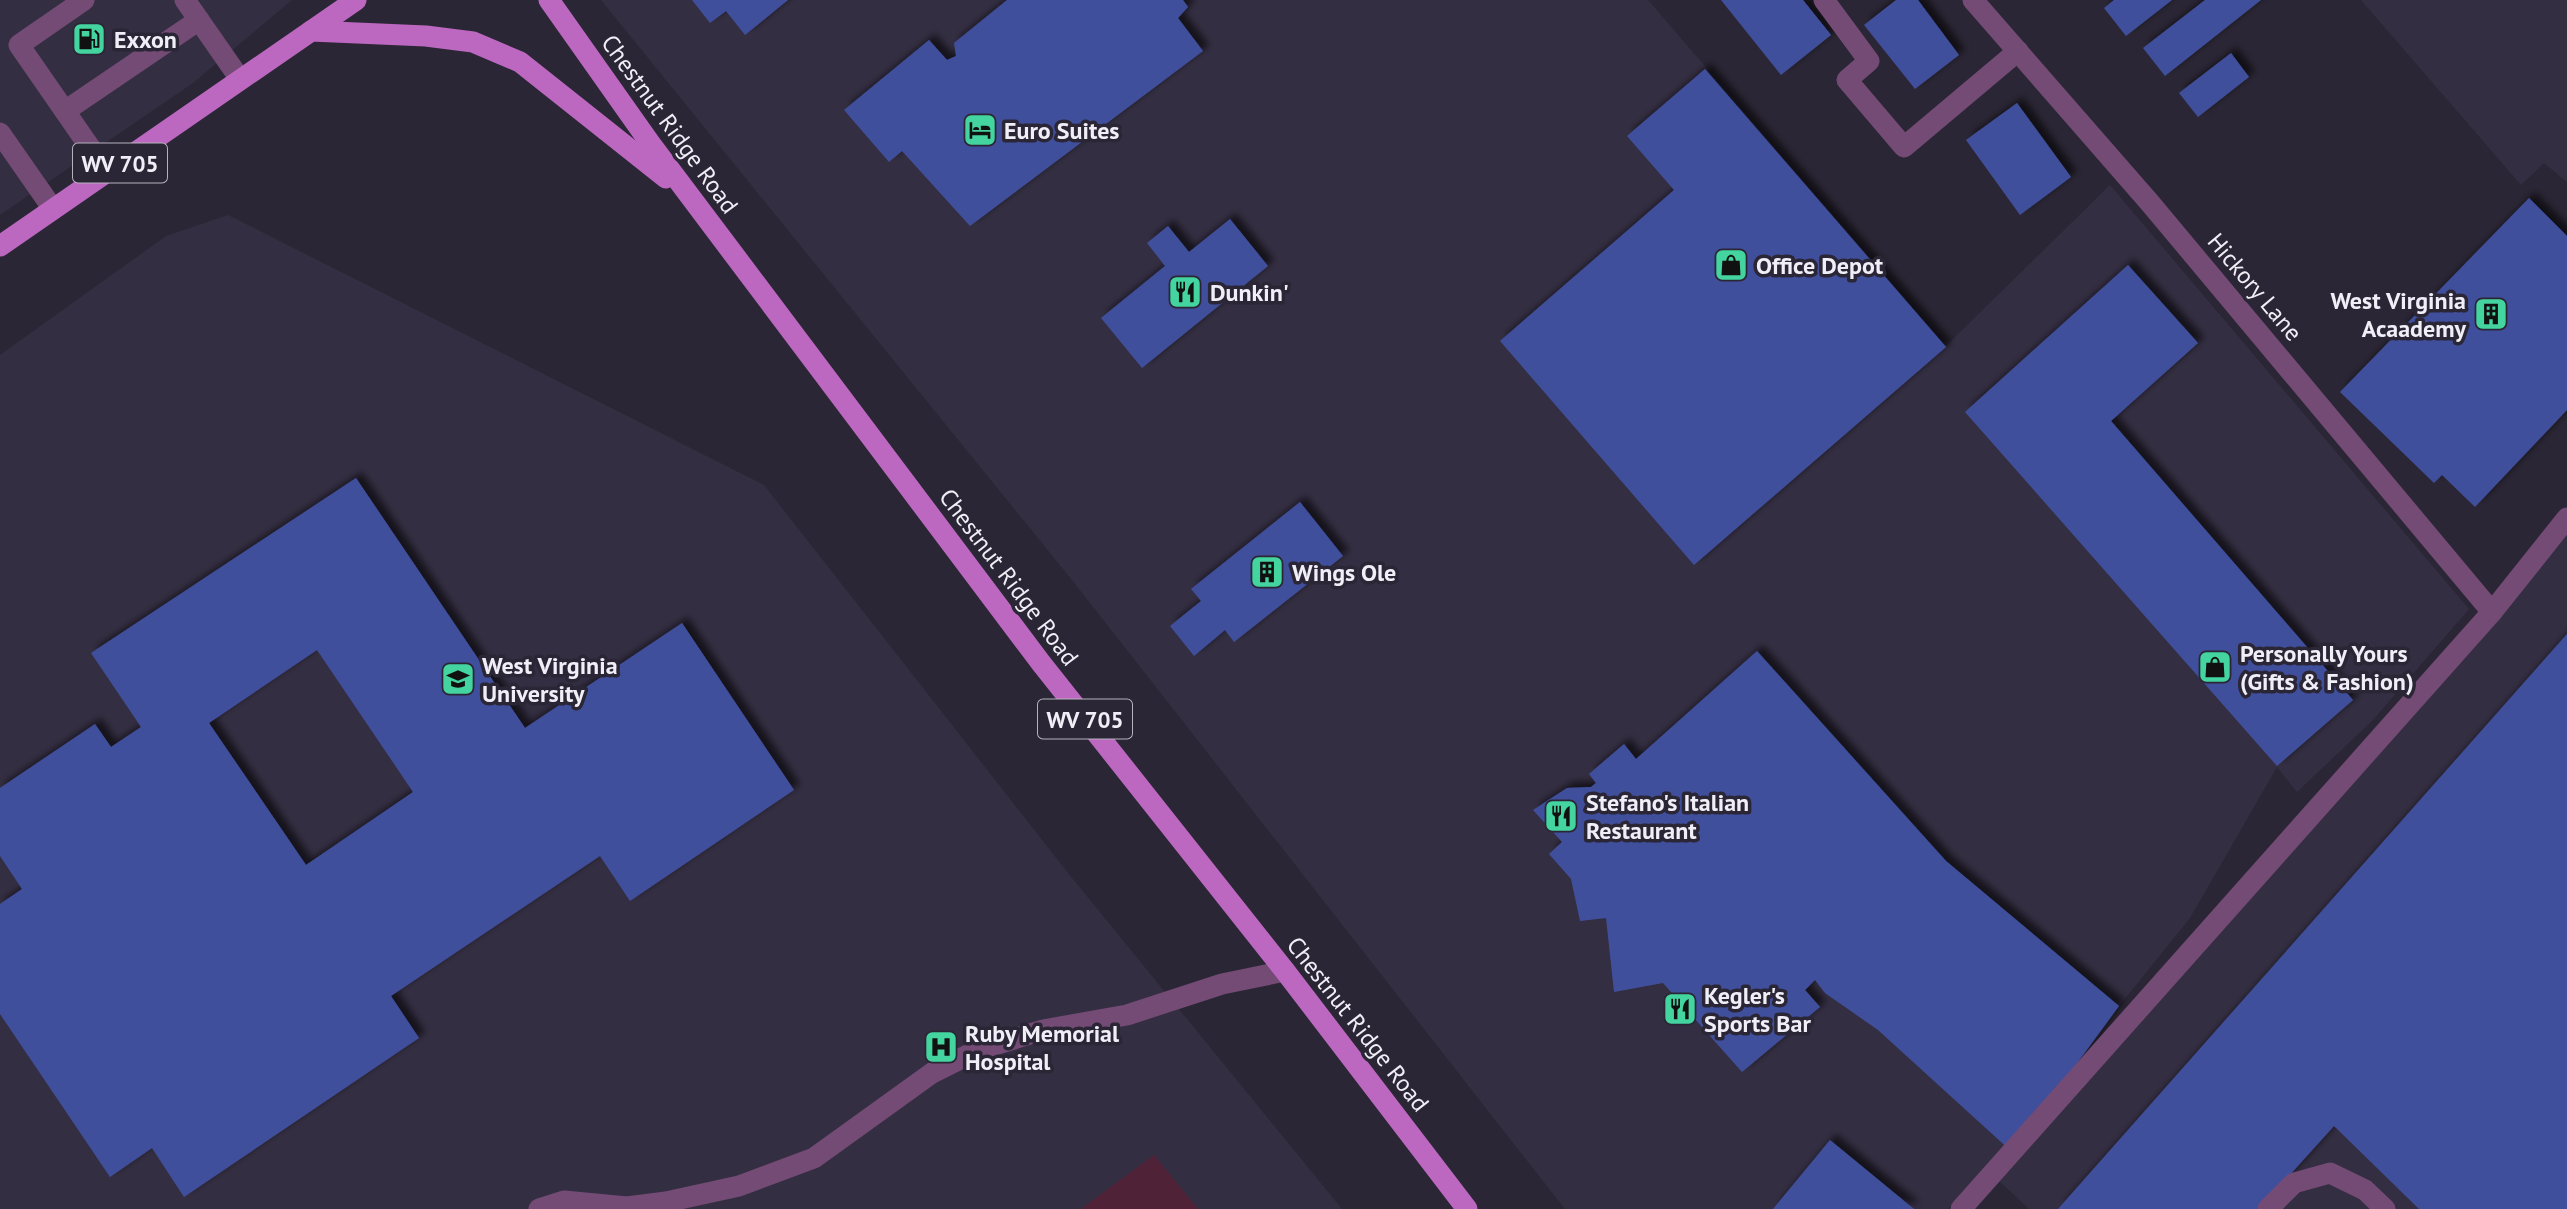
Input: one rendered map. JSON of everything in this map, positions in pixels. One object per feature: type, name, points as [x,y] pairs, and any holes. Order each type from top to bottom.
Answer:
[{"type":"main road","name":"WV 705","points":[[0,246],[355,0]]},
{"type":"main road","name":"Chestnut Ridge Road","points":[[549,0],[689,196],[1041,663],[1285,971],[1467,1209]]},
{"type":"main road","points":[[311,31],[426,36],[473,42],[520,62],[689,196]]},
{"type":"street","points":[[84,0],[19,45],[107,172]]},
{"type":"street","points":[[185,0],[240,79]]},
{"type":"street","points":[[1824,0],[1870,61],[1847,80],[1904,146],[2018,51]]},
{"type":"street","name":"Hickory Lane","points":[[1973,0],[2150,203],[2492,612]]},
{"type":"street","points":[[65,111],[199,20]]},
{"type":"street","points":[[0,133],[54,209]]},
{"type":"street","points":[[1961,1209],[2492,612],[2567,518]]},
{"type":"street","points":[[539,1209],[564,1201],[627,1208],[738,1186],[814,1158],[932,1073],[978,1050],[1043,1030],[1127,1015],[1210,987],[1285,971]]},
{"type":"street","points":[[2268,1209],[2294,1183],[2330,1173],[2365,1190],[2385,1209]]},
{"type":"shaded area","points":[[0,0],[292,0],[193,83],[0,215]]},
{"type":"shaded area","points":[[601,0],[1648,0],[1946,346],[2110,185],[2469,609],[2373,720],[2297,792],[2277,767],[2190,918],[2006,1146],[1948,1209],[1565,1209],[1072,580]]},
{"type":"shaded area","points":[[2361,0],[2567,0],[2567,182],[2544,163],[2521,185]]},
{"type":"shaded area","name":"West Virginia University","points":[[228,215],[764,485],[1068,873],[1342,1209],[0,1209],[0,355],[166,236]]},
{"type":"shaded area","points":[[2567,534],[2567,1209],[2029,1209],[1997,1179]]},
{"type":"shaded area","points":[[1154,1155],[1198,1209],[1081,1209]]},
{"type":"building","points":[[692,0],[788,0],[745,35],[726,11],[710,23]]},
{"type":"building","name":"Euro Suites","points":[[1007,0],[1183,0],[1188,7],[1178,18],[1203,51],[970,226],[902,151],[889,162],[844,110],[929,40],[947,60],[956,56],[954,43]]},
{"type":"building","points":[[1721,0],[1803,0],[1831,35],[1781,75]]},
{"type":"building","points":[[1896,0],[1918,0],[1959,55],[1915,89],[1864,25]]},
{"type":"building","points":[[2114,0],[2172,0],[2126,36],[2104,8]]},
{"type":"building","points":[[2205,0],[2261,0],[2165,76],[2143,48]]},
{"type":"building","points":[[2231,53],[2249,77],[2198,117],[2179,93]]},
{"type":"building","name":"Office Depot","points":[[1705,69],[1946,347],[1694,565],[1500,341],[1674,190],[1627,136]]},
{"type":"building","points":[[2017,103],[2071,177],[2020,215],[1966,140]]},
{"type":"building","name":"West Virginia Acaademy","points":[[2529,198],[2567,236],[2567,410],[2475,507],[2442,475],[2434,483],[2340,392]]},
{"type":"building","name":"Dunkin'","points":[[1230,219],[1268,266],[1142,368],[1101,318],[1165,266],[1147,243],[1168,226],[1189,252]]},
{"type":"building","points":[[2128,265],[2198,343],[2111,421],[2353,700],[2277,766],[1965,412]]},
{"type":"building","points":[[356,478],[525,728],[682,623],[794,790],[630,901],[600,856],[391,996],[419,1038],[184,1197],[152,1148],[110,1177],[0,1014],[0,904],[22,889],[0,856],[0,788],[95,724],[111,747],[141,727],[91,653]],"holes":[[[317,650],[413,792],[306,865],[209,723]]]},
{"type":"building","name":"Wings Ole","points":[[1300,502],[1343,556],[1234,642],[1225,630],[1194,656],[1170,626],[1201,601],[1191,589]]},
{"type":"building","points":[[2567,634],[2567,1209],[2419,1209],[2334,1126],[2259,1209],[2058,1209]]},
{"type":"building","points":[[1757,651],[1946,861],[2119,1006],[2012,1152],[1878,1030],[1825,993],[1815,980],[1805,990],[1820,1007],[1742,1072],[1663,983],[1614,992],[1606,918],[1580,921],[1571,879],[1549,854],[1562,842],[1533,810],[1567,788],[1591,787],[1596,783],[1589,774],[1624,744],[1636,759]]},
{"type":"building","points":[[1830,1140],[1903,1200],[1914,1209],[1773,1209]]},
{"type":"place","name":"Exxon","points":[[89,39]]},
{"type":"place","name":"Euro Suites","points":[[980,130]]},
{"type":"place","name":"Office Depot","points":[[1731,265]]},
{"type":"place","name":"Dunkin'","points":[[1185,292]]},
{"type":"place","name":"West Virginia Acaademy","points":[[2491,314]]},
{"type":"place","name":"Wings Ole","points":[[1267,572]]},
{"type":"place","name":"Personally Yours (Gifts & Fashion)","points":[[2215,667]]},
{"type":"place","name":"West Virginia University","points":[[458,679]]},
{"type":"place","name":"Stefano's Italian Restaurant","points":[[1561,816]]},
{"type":"place","name":"Kegler's Sports Bar","points":[[1680,1009]]},
{"type":"place","name":"Ruby Memorial Hospital","points":[[941,1047]]}]
